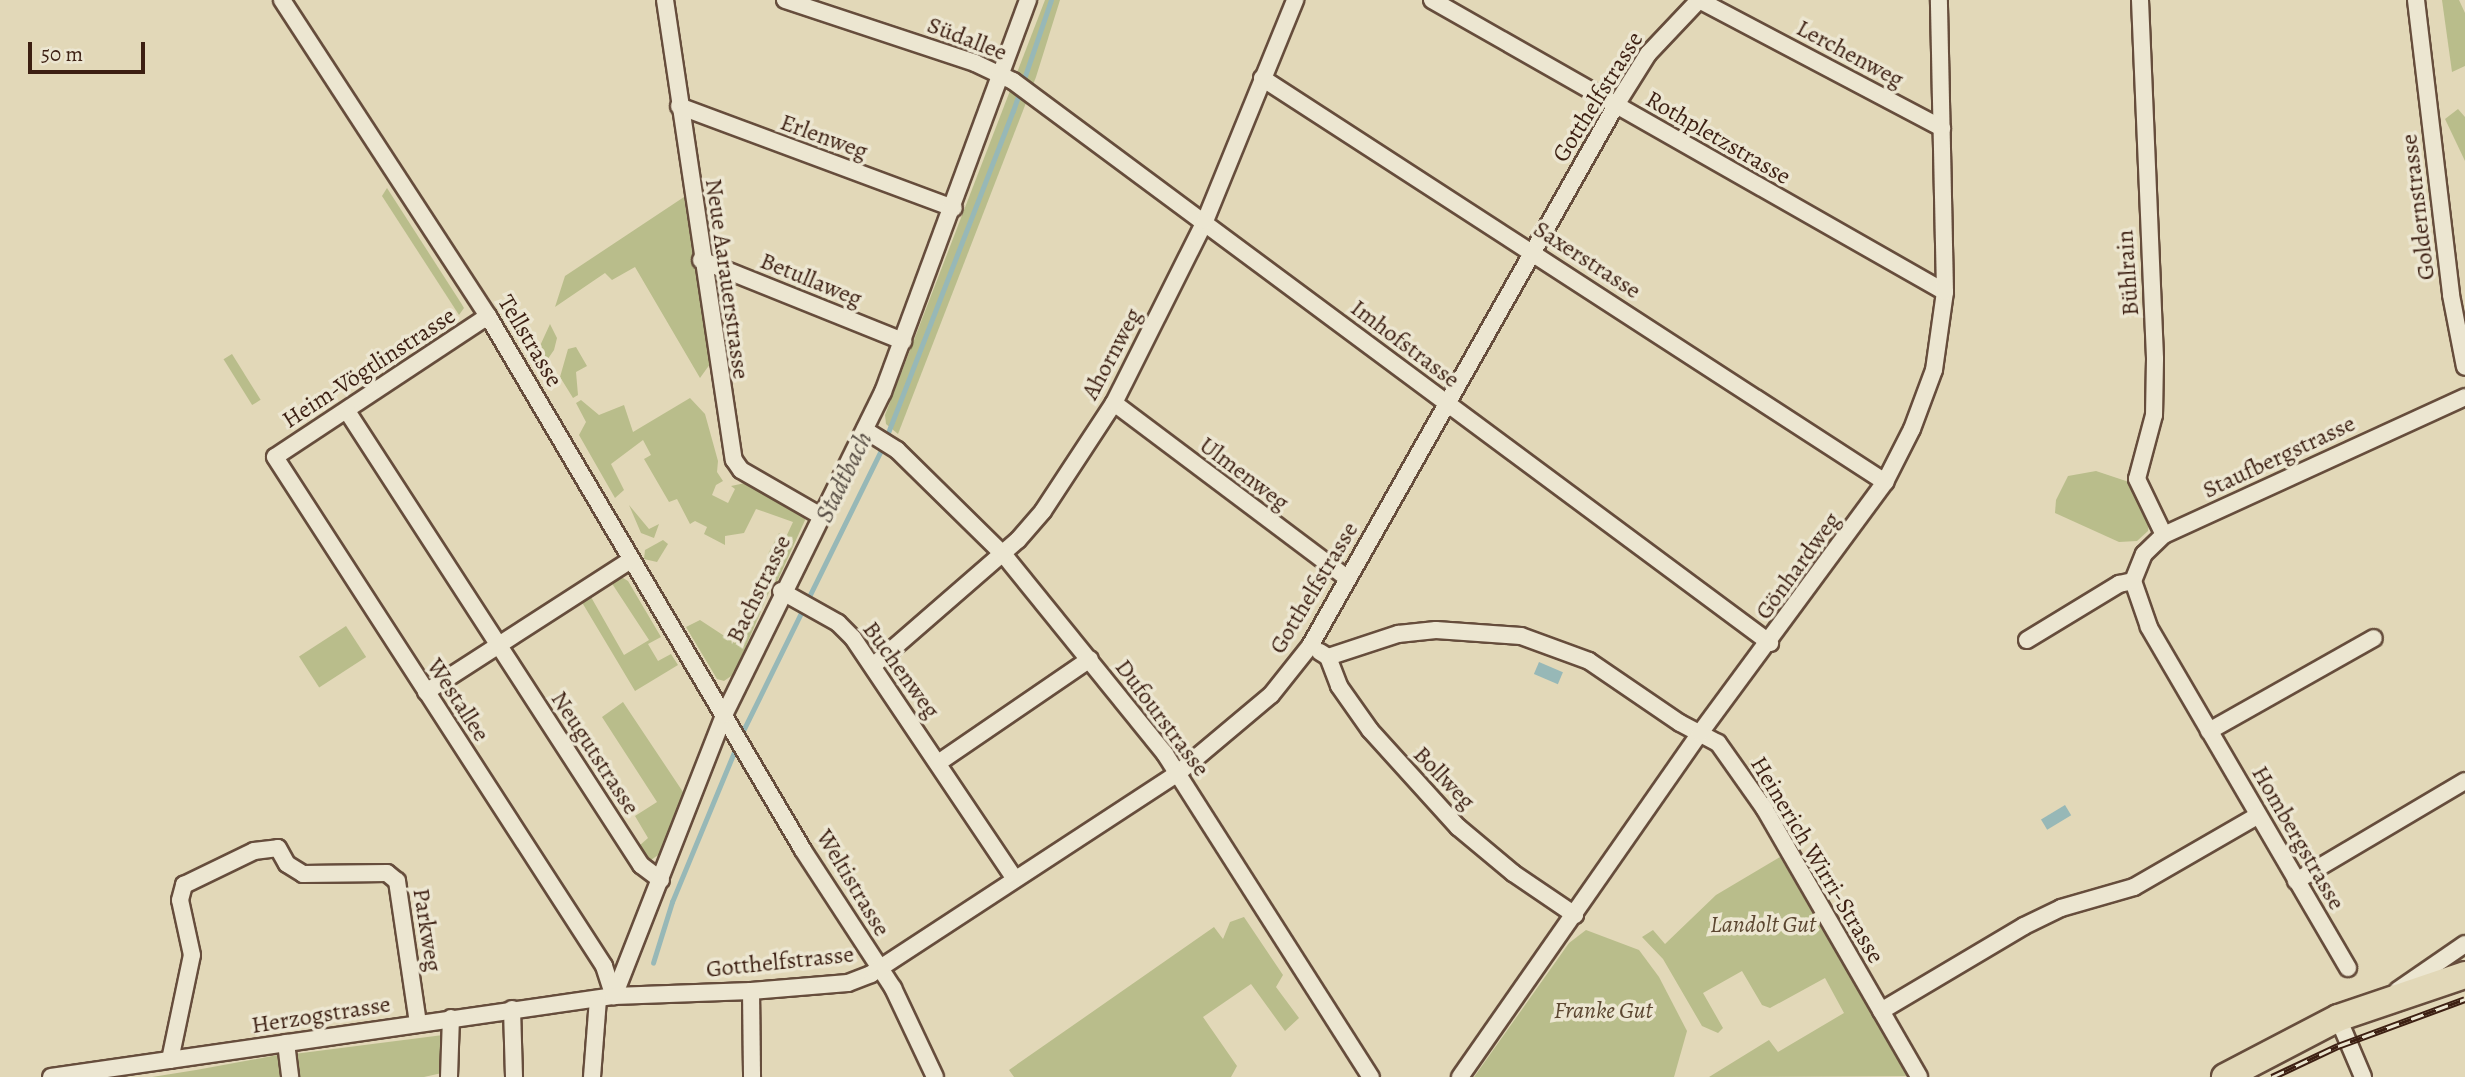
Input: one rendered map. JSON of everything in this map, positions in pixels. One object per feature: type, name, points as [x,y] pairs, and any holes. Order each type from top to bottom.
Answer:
[{"type":"main road","points":[[2225,1077],[2338,1018],[2384,1000],[2465,975]]},
{"type":"street","name":"Tellstrasse","points":[[282,0],[488,316],[728,722]]},
{"type":"street","name":"Neue Aarauerstrasse","points":[[665,0],[701,260],[734,460],[741,470],[821,516]]},
{"type":"street","name":"Südallee","points":[[785,0],[1006,77]]},
{"type":"street","name":"Bachstrasse","points":[[606,997],[627,967],[728,722],[821,516],[872,434],[903,341],[1006,77],[1028,0]]},
{"type":"street","name":"Ahornweg","points":[[874,665],[1004,555],[1043,511],[1114,403],[1205,220],[1295,0]]},
{"type":"street","name":"Rothpletzstrasse","points":[[1432,0],[1616,104],[1690,151],[1945,292]]},
{"type":"street","name":"Gotthelfstrasse","points":[[606,997],[751,991],[848,983],[879,970],[1178,773],[1271,695],[1310,646],[1616,104],[1648,54],[1699,0]]},
{"type":"street","name":"Lerchenweg","points":[[1699,0],[1942,128]]},
{"type":"street","name":"Gönhardweg","points":[[1460,1077],[1700,733],[1770,643],[1885,482],[1934,370],[1945,292],[1939,0]]},
{"type":"street","name":"Bühlrain","points":[[2140,0],[2155,359],[2154,415],[2137,479],[2164,535]]},
{"type":"street","name":"Goldernstrasse","points":[[2416,0],[2451,295],[2465,367]]},
{"type":"street","name":"Imhofstrasse","points":[[1006,77],[1205,220],[1447,404],[1770,643]]},
{"type":"street","name":"Saxerstrasse","points":[[1262,78],[1885,482]]},
{"type":"street","name":"Erlenweg","points":[[679,106],[954,208]]},
{"type":"street","name":"Betullaweg","points":[[701,260],[903,341]]},
{"type":"street","name":"Heim-Vögtlinstrasse","points":[[275,457],[488,316]]},
{"type":"street","name":"Staufbergstrasse","points":[[2133,581],[2144,554],[2164,535],[2465,397]]},
{"type":"street","name":"Ulmenweg","points":[[1114,403],[1347,578]]},
{"type":"street","name":"Neugutstrasse","points":[[347,411],[641,865],[661,880]]},
{"type":"street","name":"Dufourstrasse","points":[[872,434],[897,450],[1004,555],[1090,659],[1178,773],[1371,1077]]},
{"type":"street","name":"Westallee","points":[[275,457],[604,966],[606,997]]},
{"type":"street","points":[[426,692],[631,560]]},
{"type":"street","points":[[2027,640],[2119,584],[2133,581]]},
{"type":"street","name":"Hombergstrasse","points":[[2133,581],[2143,615],[2257,816],[2348,968]]},
{"type":"street","name":"Buchenweg","points":[[786,594],[838,623],[874,665],[1015,879]]},
{"type":"street","name":"Heinerich Wirri-Strasse","points":[[1328,657],[1360,644],[1411,633],[1521,636],[1589,661],[1718,744],[1745,778],[1919,1077]]},
{"type":"street","points":[[2209,731],[2374,638]]},
{"type":"street","points":[[1310,646],[1328,657]]},
{"type":"street","name":"Bollweg","points":[[1328,657],[1347,699],[1402,769],[1458,827],[1575,915]]},
{"type":"street","points":[[938,763],[1090,659]]},
{"type":"street","name":"Weltistrasse","points":[[728,722],[879,970],[899,998],[935,1077]]},
{"type":"street","points":[[2296,881],[2465,781]]},
{"type":"street","points":[[1881,1011],[2024,926],[2061,908],[2134,887],[2257,816]]},
{"type":"street","name":"Parkweg","points":[[170,1060],[192,955],[180,900],[184,885],[254,851],[278,848],[287,864],[303,874],[387,873],[397,881],[418,1023]]},
{"type":"street","points":[[2384,1000],[2465,944]]},
{"type":"street","points":[[751,991],[752,1077]]},
{"type":"street","points":[[592,1077],[594,1031],[606,997]]},
{"type":"street","name":"Herzogstrasse","points":[[51,1077],[606,997]]},
{"type":"street","points":[[512,1009],[514,1077]]},
{"type":"street","points":[[449,1077],[451,1018]]},
{"type":"street","points":[[2338,1018],[2363,1077]]},
{"type":"street","points":[[286,1043],[290,1077]]},
{"type":"green space","points":[[1045,0],[1060,0],[1036,77],[898,434],[886,424],[885,415]]},
{"type":"green space","points":[[2442,0],[2459,0],[2465,13],[2465,66],[2452,72]]},
{"type":"green space","points":[[2458,109],[2465,117],[2465,161],[2445,119]]},
{"type":"green space","points":[[387,188],[464,308],[459,315],[382,196]]},
{"type":"green space","points":[[684,197],[710,364],[700,378],[635,267],[612,280],[605,273],[555,307],[565,276]]},
{"type":"green space","points":[[550,324],[557,338],[554,350],[545,363],[534,367],[520,345],[530,351],[539,348]]},
{"type":"green space","points":[[576,347],[587,366],[576,372],[578,395],[573,398],[560,377],[568,349]]},
{"type":"green space","points":[[232,354],[261,400],[252,405],[224,359]]},
{"type":"green space","points":[[690,398],[705,414],[718,461],[717,472],[723,481],[716,485],[712,495],[728,503],[735,489],[731,486],[750,482],[806,518],[776,584],[768,554],[779,533],[786,537],[793,522],[756,509],[744,533],[725,536],[725,545],[704,534],[707,527],[695,521],[690,524],[677,499],[669,502],[644,459],[651,455],[643,440],[611,464],[624,490],[615,498],[579,435],[586,422],[576,403],[581,400],[599,415],[624,405],[633,432]]},
{"type":"green space","points":[[2096,471],[2132,483],[2149,523],[2148,531],[2137,541],[2119,542],[2055,513],[2056,500],[2068,476]]},
{"type":"green space","points":[[629,505],[649,529],[659,524],[654,538],[641,533]]},
{"type":"green space","points":[[663,540],[668,544],[657,562],[644,559],[645,550]]},
{"type":"green space","points":[[618,575],[628,581],[661,637],[648,644],[658,661],[671,654],[678,665],[635,691],[580,599],[587,594],[591,597],[624,655],[649,640],[611,582]]},
{"type":"green space","points":[[770,590],[734,674],[724,681],[717,679],[686,627],[700,620],[735,643],[749,615],[742,611],[749,599]]},
{"type":"green space","points":[[346,626],[366,657],[319,688],[299,656]]},
{"type":"green space","points":[[623,702],[685,795],[661,853],[651,860],[639,852],[639,846],[648,838],[635,816],[657,802],[602,717]]},
{"type":"green space","name":"Landolt Gut","points":[[1780,857],[1909,1076],[1709,1077],[1769,1040],[1778,1052],[1844,1013],[1825,978],[1770,1008],[1762,1005],[1742,971],[1703,993],[1723,1028],[1718,1033],[1702,1026],[1663,959],[1642,937],[1653,930],[1665,944],[1716,895]]},
{"type":"green space","points":[[1244,917],[1283,975],[1276,987],[1299,1018],[1285,1031],[1251,984],[1203,1017],[1237,1066],[1231,1077],[1014,1077],[1009,1070],[1214,927],[1223,939],[1230,922]]},
{"type":"green space","name":"Franke Gut","points":[[1586,930],[1639,950],[1659,977],[1687,1031],[1674,1077],[1474,1077],[1569,943]]},
{"type":"green space","points":[[443,1035],[442,1073],[424,1077],[297,1077],[294,1054]]},
{"type":"green space","points":[[278,1055],[282,1077],[152,1077],[196,1070]]},
{"type":"water","points":[[1539,662],[1563,672],[1558,684],[1534,674]]},
{"type":"water","points":[[2065,805],[2071,815],[2047,830],[2041,819]]},
{"type":"waterway","name":"Stadtbach","points":[[886,438],[1013,111],[1051,0]]},
{"type":"waterway","name":"Stadtbach","points":[[740,737],[883,446]]},
{"type":"waterway","name":"Stadtbach","points":[[653,963],[672,902],[737,745]]},
{"type":"railway","points":[[2272,1077],[2338,1046],[2465,999]]}]
